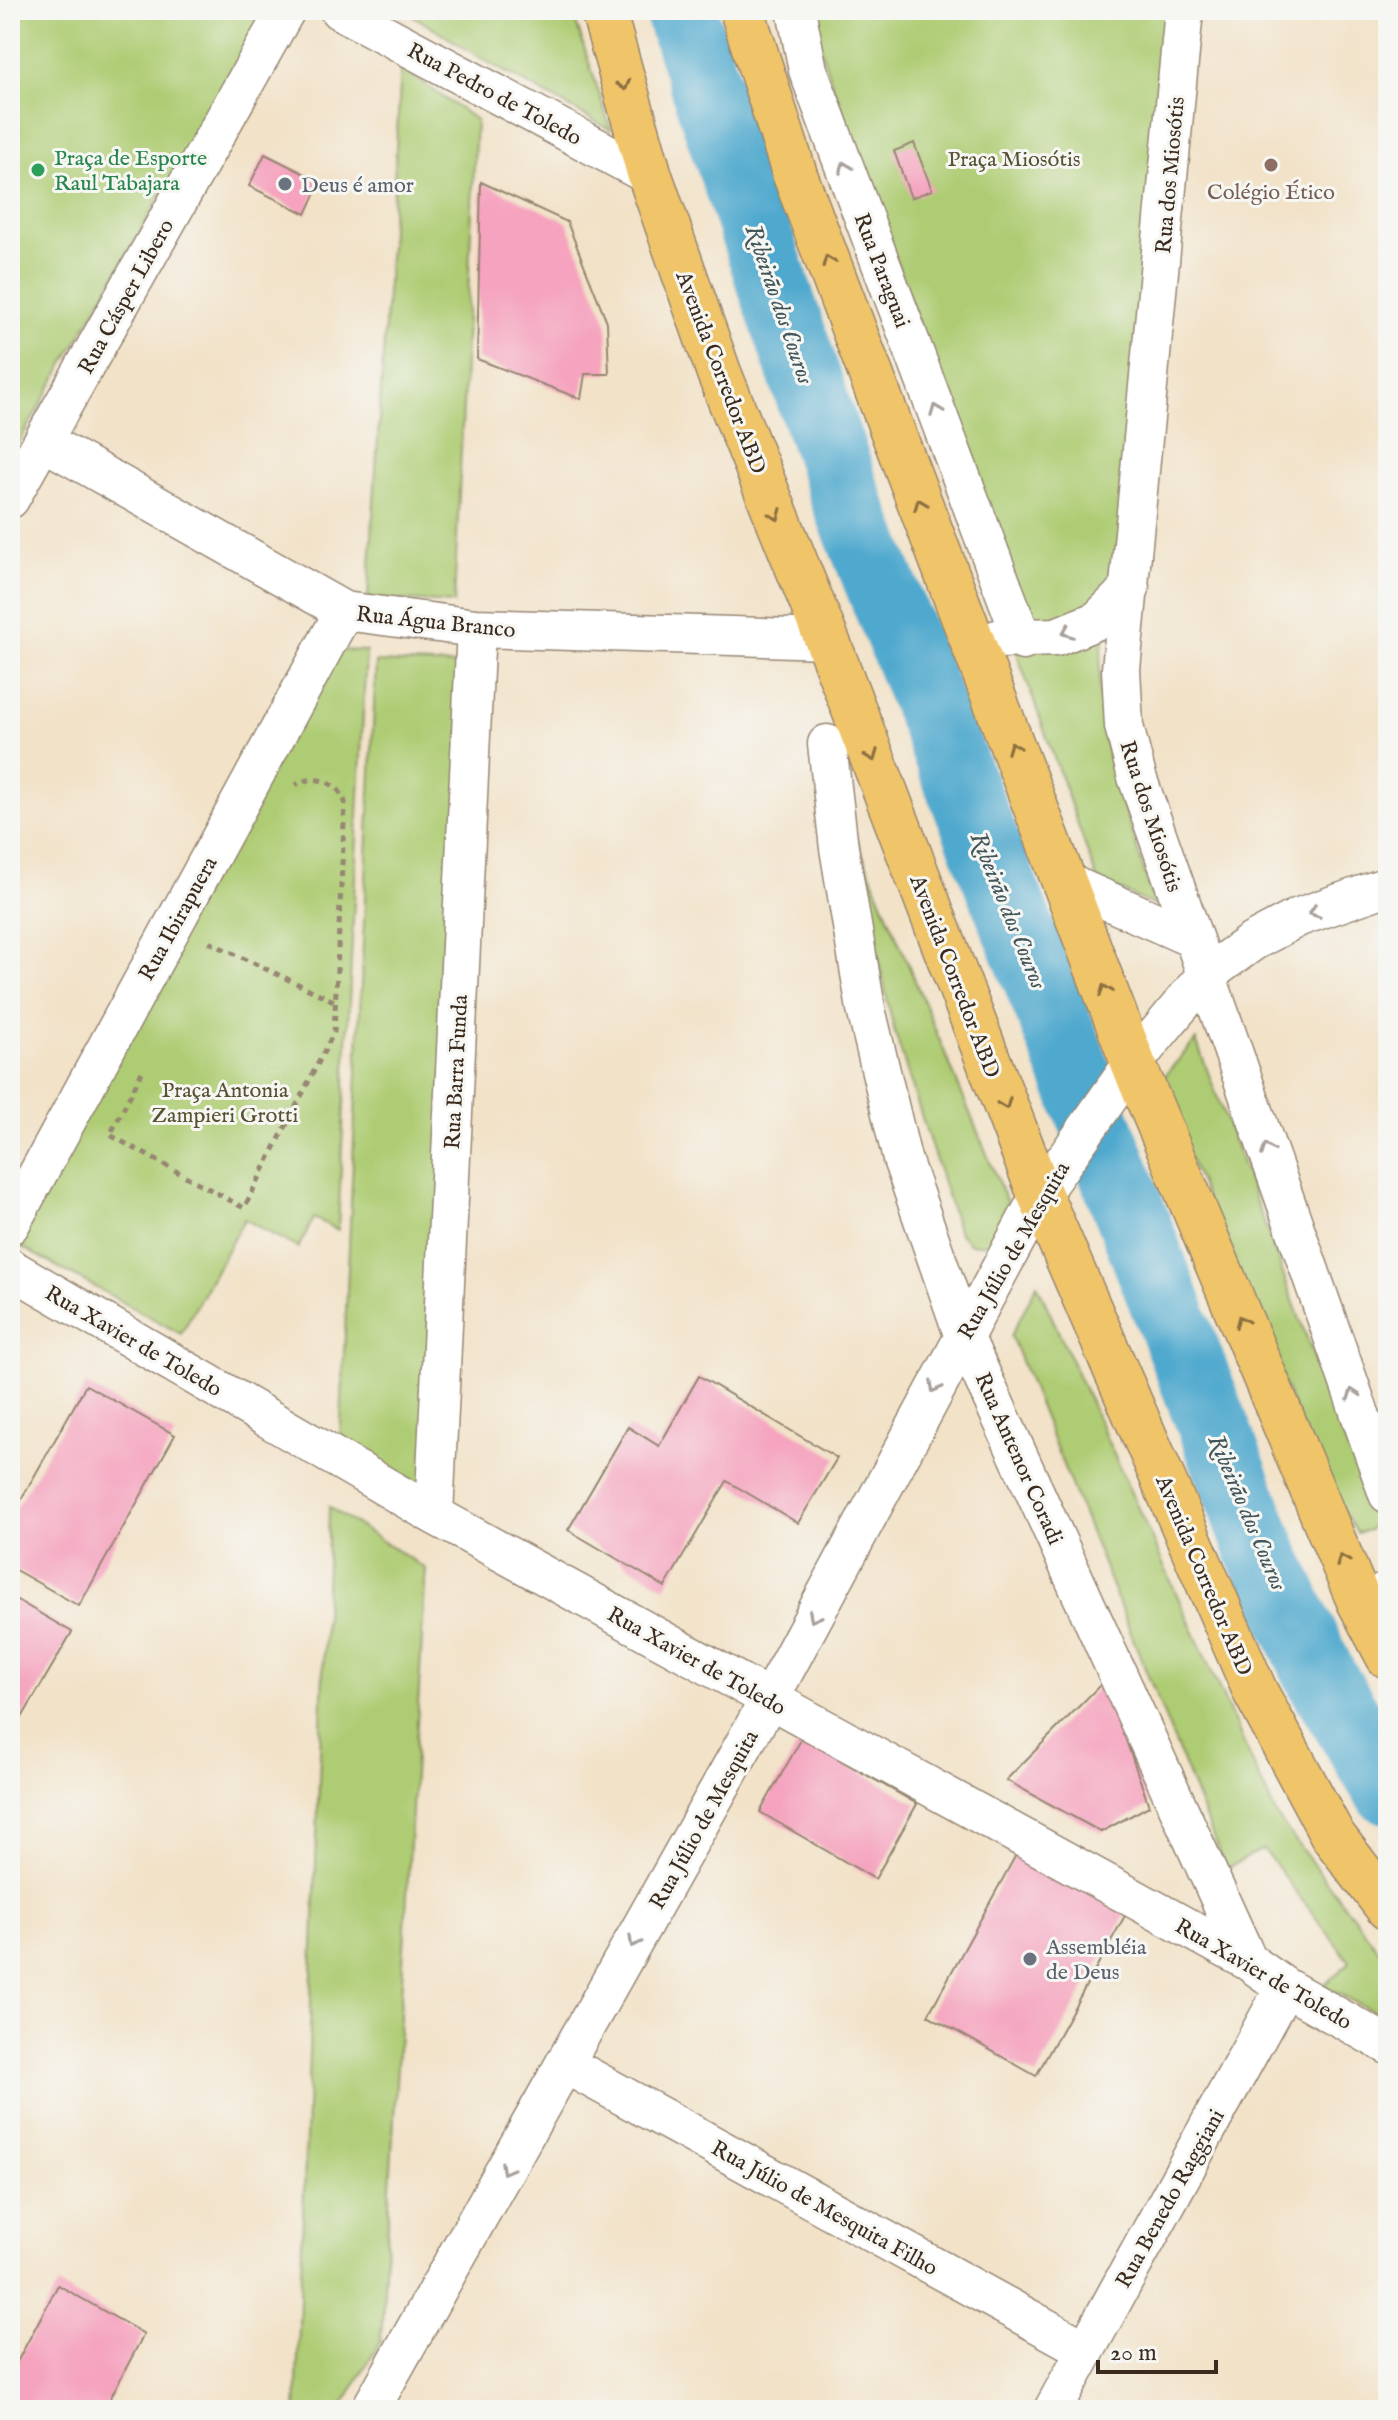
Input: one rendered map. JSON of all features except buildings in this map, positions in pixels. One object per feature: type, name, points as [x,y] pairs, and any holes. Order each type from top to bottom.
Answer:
[{"type":"highway","name":"Avenida Corredor ABD","points":[[603,10],[650,176],[719,373],[1255,1691],[1333,1836],[1388,1908]]},
{"type":"highway","points":[[742,10],[795,175],[1063,881],[1121,1079],[1374,1596],[1388,1656]]},
{"type":"street","name":"Rua Cásper Libero","points":[[10,499],[286,10]]},
{"type":"street","name":"Rua Pedro de Toledo","points":[[339,10],[650,176]]},
{"type":"street","name":"Rua Paraguai","points":[[796,10],[808,70],[1023,641]]},
{"type":"street","name":"Rua dos Miosótis","points":[[1184,10],[1121,669],[1124,726],[1137,777],[1192,938],[1388,1494]]},
{"type":"street","name":"Rua Água Branco","points":[[43,441],[344,611],[476,628],[827,639]]},
{"type":"street","name":"Rua Paraguai","points":[[970,632],[982,558],[980,526]]},
{"type":"street","points":[[970,632],[1023,641],[1056,637],[1098,620],[1130,588]]},
{"type":"street","name":"Rua Ibirapuera","points":[[10,1225],[344,611]]},
{"type":"street","name":"Rua Barra Funda","points":[[434,1515],[476,628]]},
{"type":"street","name":"Rua Antenor Coradi","points":[[827,744],[839,848],[866,1009],[902,1159],[963,1334],[1248,1961]]},
{"type":"street","points":[[1063,881],[1192,938]]},
{"type":"street","name":"Rua Júlio de Mesquita","points":[[370,2410],[769,1700],[963,1334],[1050,1181],[1121,1079],[1206,975],[1252,942],[1299,917],[1388,886]]},
{"type":"street","name":"Rua Xavier de Toledo","points":[[10,1268],[434,1515],[1248,1961],[1285,1987],[1388,2045]]},
{"type":"street","name":"Rua Benedo Raggiani","points":[[1053,2410],[1285,1987]]},
{"type":"street","name":"Rua Júlio de Mesquita Filho","points":[[565,2064],[1086,2350]]},
{"type":"path","points":[[144,1067],[110,1135],[244,1208],[334,1032],[345,802],[341,790],[331,783],[316,780],[301,782],[288,794]]},
{"type":"path","points":[[203,953],[216,929]]},
{"type":"path","points":[[209,942],[336,1002]]},
{"type":"green space","name":"Praça de Esporte Raul Tabajara","points":[[10,10],[267,10],[10,458]]},
{"type":"green space","points":[[404,10],[572,10],[611,130],[489,63]]},
{"type":"green space","name":"Praça Miosótis","points":[[810,10],[1173,10],[1121,582],[1090,612],[1028,629],[826,66]]},
{"type":"green space","points":[[401,68],[476,120],[454,603],[368,598]]},
{"type":"green space","points":[[1109,613],[1101,654],[1103,727],[1110,761],[1154,906],[1097,879],[1013,642]]},
{"type":"green space","name":"Praça Antonia Zampieri Grotti","points":[[333,650],[366,651],[338,1230],[314,1218],[298,1248],[244,1219],[181,1334],[14,1243]]},
{"type":"green space","points":[[376,662],[463,665],[434,1492],[340,1441]]},
{"type":"green space","points":[[847,817],[1008,1205],[1008,1228],[995,1244],[970,1244],[959,1233],[894,1030]]},
{"type":"green space","points":[[1196,1040],[1375,1521],[1369,1530],[1357,1533],[1324,1480],[1158,1083]]},
{"type":"green space","points":[[1037,1284],[1277,1817],[1388,1962],[1388,2019],[1323,1986],[1350,1962],[1263,1849],[1226,1869],[1011,1336]]},
{"type":"green space","points":[[329,1507],[426,1569],[381,2341],[340,2410],[296,2410]]},
{"type":"waterway","name":"Ribeirão dos Couros","points":[[680,10],[844,492],[1065,1045],[1263,1554],[1322,1679],[1388,1788]]},
{"type":"place","name":"Colégio Ético","points":[[1271,165]]},
{"type":"place","name":"Praça de Esporte Raul Tabajara","points":[[38,170]]},
{"type":"place","name":"Deus é amor","points":[[285,184]]},
{"type":"place","name":"Assembléia de Deus","points":[[1030,1959]]}]
